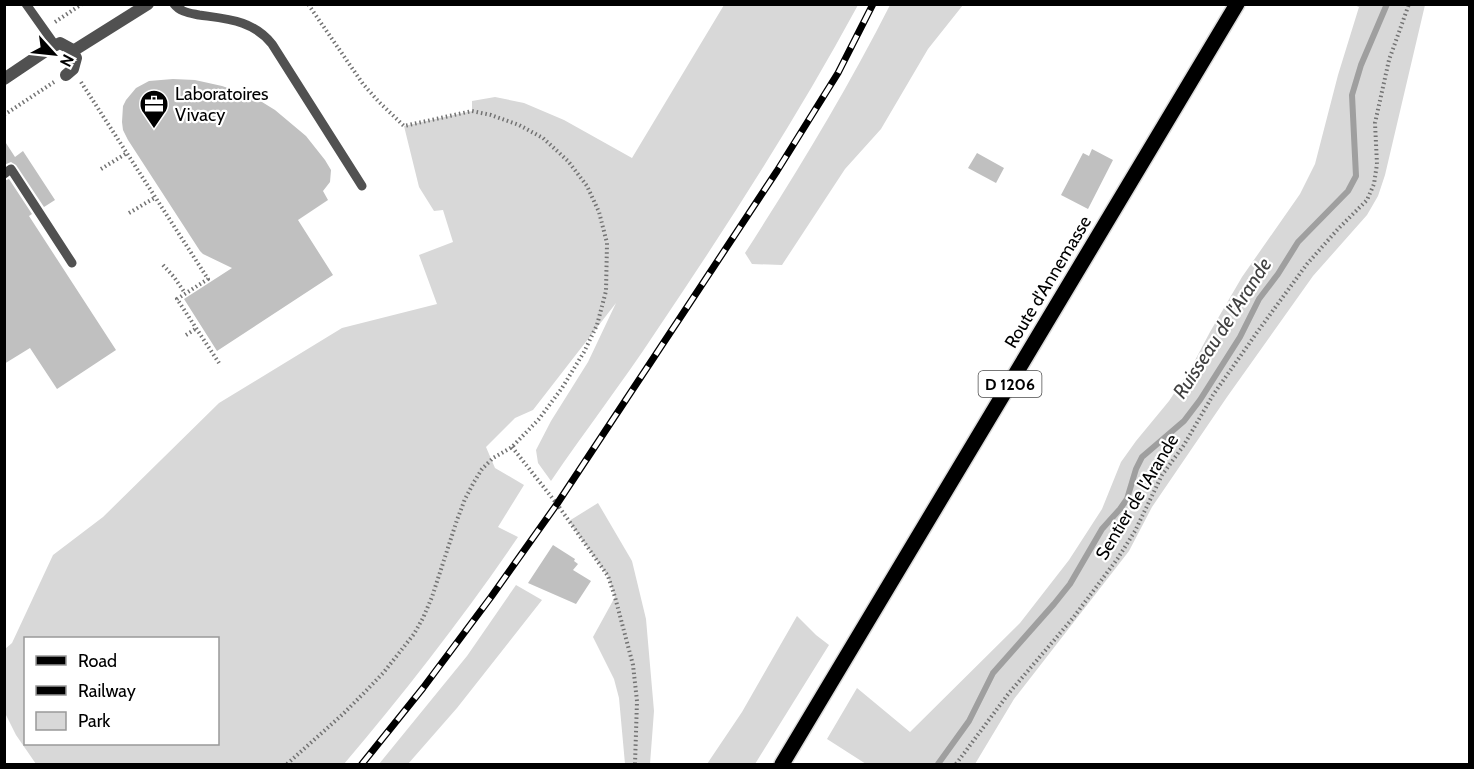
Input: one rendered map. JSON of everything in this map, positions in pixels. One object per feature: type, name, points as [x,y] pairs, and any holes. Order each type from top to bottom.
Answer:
[{"type":"main road","name":"Route d'Annemasse","points":[[782,765],[1237,4]]},
{"type":"street","points":[[73,51],[148,4]]},
{"type":"street","points":[[4,80],[60,43],[73,51],[76,58],[69,72]]},
{"type":"lane","points":[[26,4],[56,45]]},
{"type":"lane","points":[[174,4],[188,13],[239,22],[261,32],[272,44],[362,186]]},
{"type":"lane","points":[[4,174],[11,169],[72,264]]},
{"type":"path","points":[[44,29],[82,4]]},
{"type":"path","points":[[287,765],[364,693],[414,634],[432,597],[465,499],[482,469],[493,458],[512,447],[562,388],[597,325],[606,291],[607,243],[599,212],[586,186],[568,161],[543,138],[491,114],[472,111],[404,126],[363,84],[308,4]]},
{"type":"path","name":"Sentier de l'Arande","points":[[956,765],[1010,693],[1073,618],[1118,558],[1135,531],[1162,475],[1184,445],[1214,395],[1307,264],[1367,200],[1374,184],[1377,164],[1375,123],[1377,112],[1389,60],[1409,4]]},
{"type":"path","points":[[4,115],[69,72],[127,153],[208,279],[177,299],[219,363]]},
{"type":"path","points":[[101,169],[127,153]]},
{"type":"path","points":[[129,213],[156,197]]},
{"type":"path","points":[[163,265],[185,293]]},
{"type":"path","points":[[186,335],[197,328]]},
{"type":"path","points":[[512,447],[557,504],[608,576],[633,665],[637,701],[635,765]]},
{"type":"green space","points":[[724,5],[858,5],[811,89],[735,212],[642,352],[551,481],[538,463],[536,450],[551,421],[588,362],[616,303],[533,410],[515,418],[486,447],[495,468],[524,485],[498,527],[518,537],[434,653],[344,764],[36,764],[16,735],[5,713],[5,649],[12,643],[53,555],[103,517],[219,403],[342,328],[437,304],[419,255],[453,242],[443,210],[434,211],[419,187],[404,126],[472,111],[472,101],[495,97],[524,103],[564,120],[632,158]]},
{"type":"green space","points":[[890,5],[963,5],[928,49],[881,129],[845,169],[782,265],[752,264],[745,253],[821,130]]},
{"type":"green space","points":[[1354,5],[1425,5],[1378,196],[1367,215],[1313,276],[1227,397],[1152,507],[1129,551],[1014,699],[975,764],[866,764],[827,739],[857,688],[910,732],[1020,623],[1069,560],[1102,509],[1121,462],[1169,401],[1192,366],[1242,277],[1300,194],[1315,164],[1338,75],[1359,7]]},
{"type":"green space","points":[[598,503],[632,561],[646,619],[654,711],[650,764],[625,764],[619,698],[614,679],[593,637],[615,597],[608,576],[569,521]]},
{"type":"green space","points":[[516,585],[542,600],[457,708],[408,764],[379,764],[467,656]]},
{"type":"green space","points":[[797,616],[829,645],[755,764],[707,764],[742,712]]},
{"type":"building","points":[[195,80],[222,86],[262,102],[306,136],[331,170],[330,182],[323,191],[328,200],[298,220],[333,275],[217,351],[184,299],[232,268],[200,251],[123,130],[123,106],[136,88],[149,81]]},
{"type":"building","points":[[4,140],[15,157],[23,151],[55,200],[44,207],[16,165],[11,162],[4,165]]},
{"type":"building","points":[[1092,149],[1113,160],[1088,209],[1061,195],[1083,153],[1089,156]]},
{"type":"building","points":[[977,153],[1004,168],[996,183],[968,168]]},
{"type":"building","points":[[9,179],[32,214],[29,216],[116,350],[57,389],[30,348],[4,364],[4,181]]},
{"type":"building","points":[[553,545],[575,559],[574,561],[578,564],[573,570],[591,581],[576,604],[528,583]]},
{"type":"waterway","name":"Ruisseau de l'Arande","points":[[938,764],[969,721],[993,673],[1070,584],[1102,529],[1127,499],[1142,457],[1184,421],[1240,337],[1259,299],[1298,242],[1348,191],[1356,176],[1352,95],[1361,65],[1387,4]]},
{"type":"railway","points":[[362,764],[423,688],[557,504],[777,171],[838,73],[873,4]]},
{"type":"place","name":"Laboratoires Vivacy","points":[[154,130]]}]
